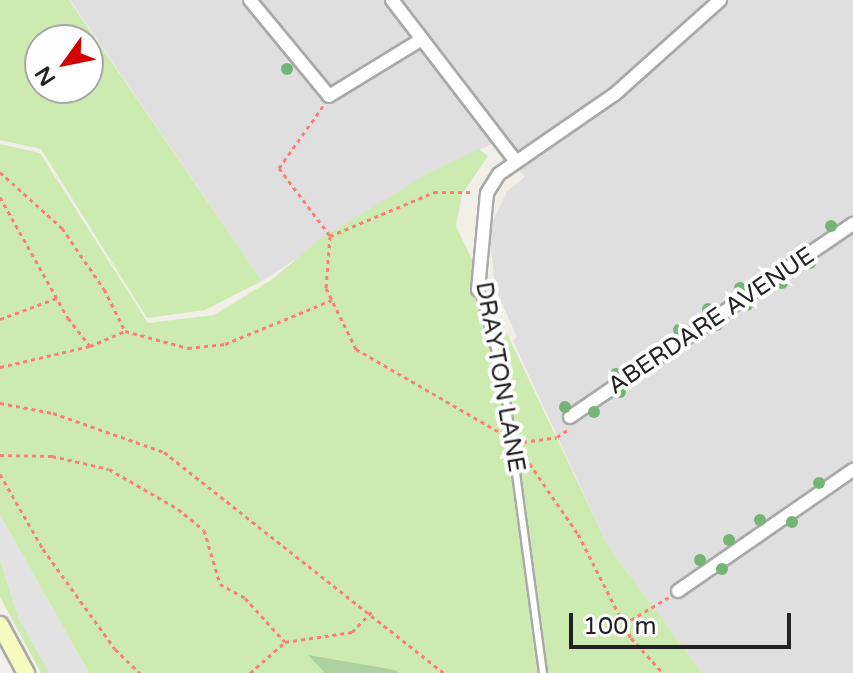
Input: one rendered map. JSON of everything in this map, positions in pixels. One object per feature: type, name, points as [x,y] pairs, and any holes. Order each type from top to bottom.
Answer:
[{"type":"main road","points":[[0,625],[26,673]]},
{"type":"street","points":[[250,0],[329,96],[422,39]]},
{"type":"street","points":[[392,0],[514,159]]},
{"type":"street","points":[[487,193],[514,159],[615,94],[720,0]]},
{"type":"street","name":"DRAYTON LANE","points":[[478,290],[487,193]]},
{"type":"street","name":"ABERDARE AVENUE","points":[[570,422],[853,224]]},
{"type":"street","points":[[678,591],[853,470]]},
{"type":"lane","name":"DRAYTON LANE","points":[[478,290],[503,377],[543,673]]},
{"type":"path","points":[[329,96],[279,168],[330,236],[326,288],[356,349],[513,440]]},
{"type":"path","points":[[0,172],[62,228],[104,289],[125,331]]},
{"type":"path","points":[[330,236],[434,192],[487,193]]},
{"type":"path","points":[[0,197],[57,298],[90,346]]},
{"type":"path","points":[[0,319],[57,298]]},
{"type":"path","points":[[0,367],[90,346],[125,331],[188,348],[225,344],[332,300]]},
{"type":"path","points":[[0,403],[53,413],[164,452],[371,612],[444,673]]},
{"type":"path","points":[[570,422],[557,437],[516,443],[578,534],[624,624],[663,673]]},
{"type":"path","points":[[0,455],[52,456],[109,469],[178,509],[204,530],[220,584],[245,598],[285,642]]},
{"type":"path","points":[[0,474],[43,549],[115,649],[140,673]]},
{"type":"path","points":[[624,624],[678,591]]},
{"type":"path","points":[[250,673],[285,642],[352,632],[371,612]]},
{"type":"shaded area","points":[[70,0],[853,0],[853,673],[702,673],[608,546],[513,341],[517,337],[495,288],[489,229],[507,191],[525,177],[496,142],[427,174],[262,281],[104,50],[104,24],[86,24]]},
{"type":"shaded area","points":[[0,515],[89,673],[50,673],[19,619],[0,560]]},
{"type":"green space","points":[[0,0],[69,0],[85,24],[24,24],[24,104],[104,104],[104,51],[262,281],[205,310],[147,318],[41,149],[0,140]]},
{"type":"green space","points":[[0,144],[40,153],[148,323],[214,315],[273,279],[316,242],[427,174],[479,149],[488,156],[462,194],[456,226],[608,546],[702,673],[89,673],[0,515]]},
{"type":"green space","points":[[0,560],[19,619],[50,673],[41,673],[0,597]]},
{"type":"green space","points":[[308,655],[395,670],[399,673],[325,673]]}]
